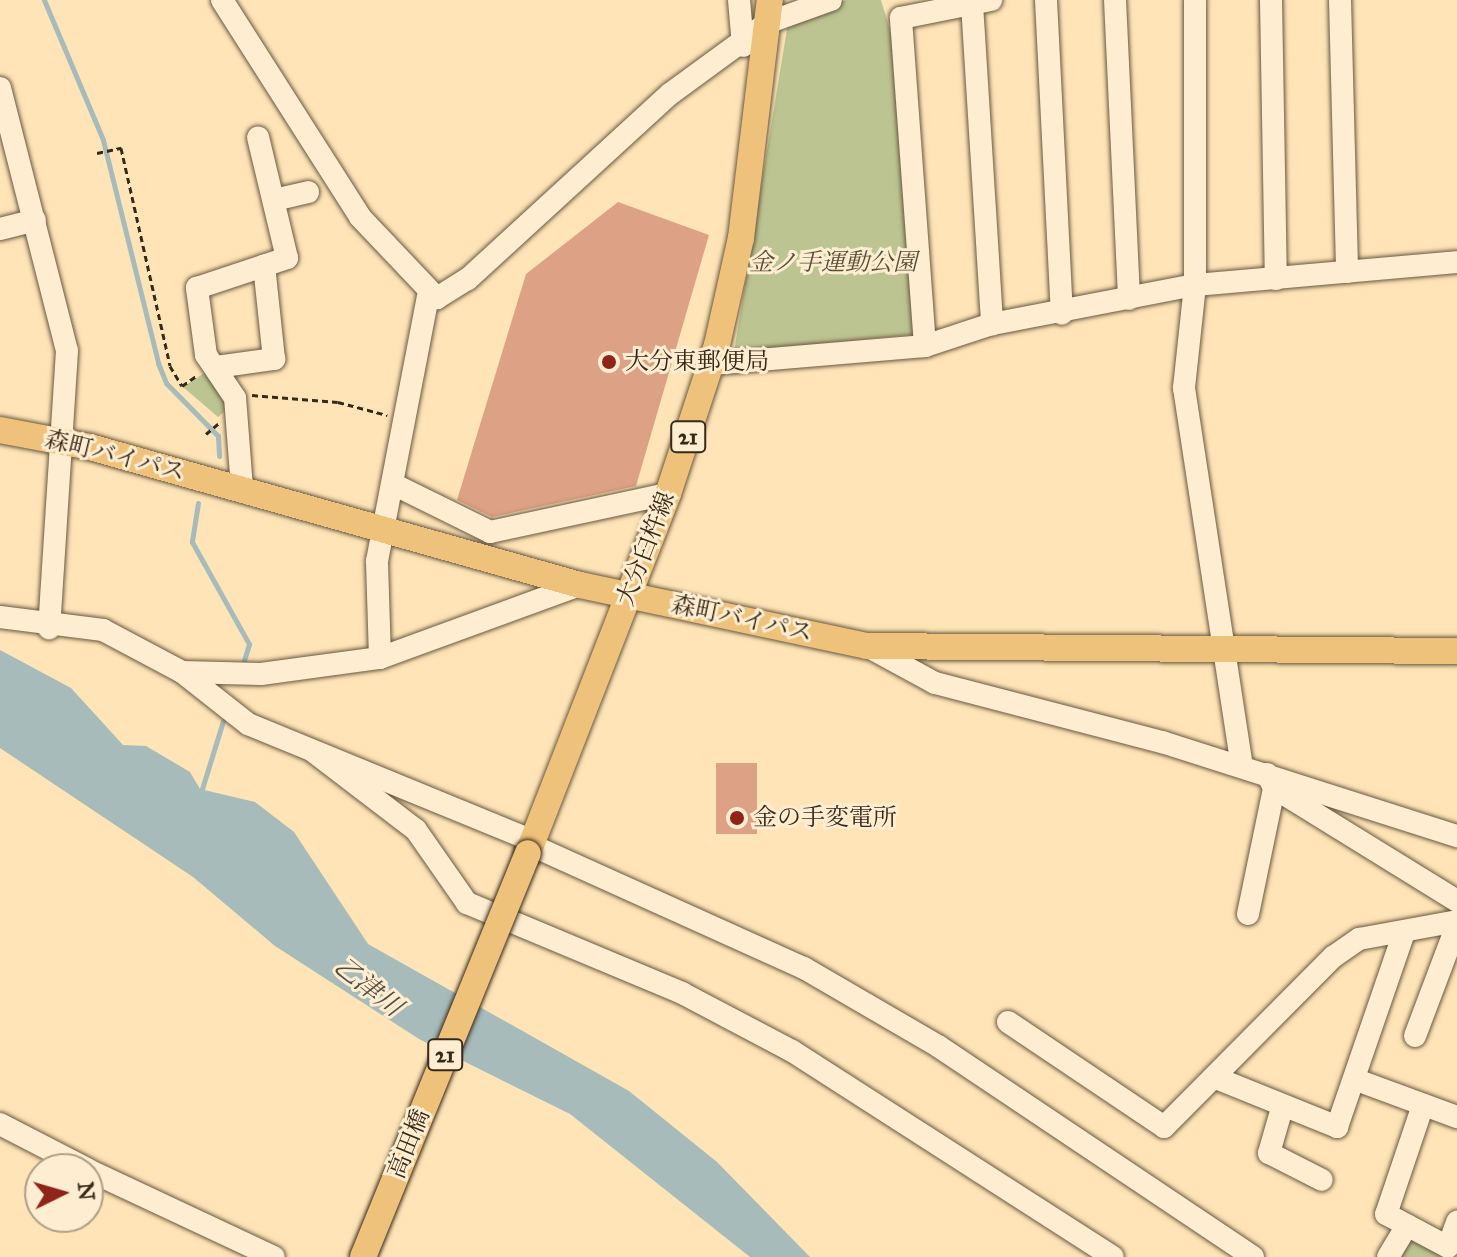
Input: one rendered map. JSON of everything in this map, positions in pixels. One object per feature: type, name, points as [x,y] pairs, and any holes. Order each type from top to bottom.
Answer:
[{"type":"main road","name":"大分臼杵線","points":[[531,846],[668,494],[711,364],[741,238],[768,11]]},
{"type":"main road","name":"森町バイパス","points":[[0,430],[65,441],[242,488],[580,585],[867,646],[1457,651]]},
{"type":"main road","name":"高田橋","points":[[363,1257],[531,846]]},
{"type":"street","points":[[222,0],[360,217],[428,295],[437,298],[468,279],[655,105],[743,46],[768,11],[831,0]]},
{"type":"street","points":[[739,0],[743,46]]},
{"type":"street","points":[[1046,0],[1062,314]]},
{"type":"street","points":[[1115,0],[1129,299]]},
{"type":"street","points":[[1195,0],[1195,285],[1184,388],[1242,766]]},
{"type":"street","points":[[1271,0],[1276,279]]},
{"type":"street","points":[[1340,0],[1347,272]]},
{"type":"street","points":[[925,346],[898,9],[982,2],[992,324]]},
{"type":"street","points":[[0,88],[67,351],[65,441],[49,628]]},
{"type":"street","points":[[242,488],[235,398],[206,355],[197,288],[287,258],[258,137]]},
{"type":"street","points":[[274,200],[308,192]]},
{"type":"street","points":[[0,229],[35,220]]},
{"type":"street","points":[[711,364],[925,346],[992,324],[1062,314],[1195,285],[1457,262]]},
{"type":"street","points":[[216,367],[274,359],[264,266]]},
{"type":"street","points":[[380,658],[377,561],[395,485],[428,295]]},
{"type":"street","points":[[395,485],[490,532],[668,494]]},
{"type":"street","points":[[182,672],[322,671],[380,658],[580,585]]},
{"type":"street","points":[[0,617],[49,628],[103,630],[182,672],[248,724],[804,968],[938,1046],[1253,1257]]},
{"type":"street","points":[[867,646],[935,683],[1242,766],[1457,901]]},
{"type":"street","points":[[314,752],[416,830],[467,903],[682,993],[792,1051],[1113,1257]]},
{"type":"street","points":[[1270,781],[1457,836]]},
{"type":"street","points":[[1248,914],[1270,781]]},
{"type":"street","points":[[1008,1022],[1164,1127],[1333,957],[1359,939],[1403,935],[1457,923]]},
{"type":"street","points":[[1415,1036],[1457,923]]},
{"type":"street","points":[[1216,1078],[1282,1108],[1337,1127],[1403,935]]},
{"type":"street","points":[[1354,1079],[1457,1117]]},
{"type":"street","points":[[1423,1105],[1386,1214],[1452,1250],[1457,1222]]},
{"type":"street","points":[[1282,1108],[1269,1153],[1322,1180]]},
{"type":"street","points":[[0,1124],[56,1153]]},
{"type":"street","points":[[104,1177],[274,1257]]},
{"type":"street","points":[[1388,1257],[1407,1225]]},
{"type":"path","points":[[97,153],[113,147],[121,148],[170,366],[182,386],[216,367]]},
{"type":"path","points":[[242,399],[338,402],[406,421]]},
{"type":"path","points":[[206,434],[222,421]]},
{"type":"green space","name":"金ノ手運動公園","points":[[846,0],[881,0],[894,43],[919,334],[734,352],[788,23]]},
{"type":"green space","points":[[209,370],[228,408],[218,417],[183,387]]},
{"type":"green space","points":[[1410,1237],[1443,1257],[1393,1257]]},
{"type":"water","name":"乙津川","points":[[0,650],[71,688],[123,745],[146,746],[190,772],[200,789],[255,802],[294,832],[368,944],[629,1091],[717,1162],[810,1257],[750,1257],[570,1114],[419,1039],[275,946],[193,877],[0,748]]},
{"type":"building","points":[[618,202],[709,235],[636,486],[492,517],[457,500],[526,274]]},
{"type":"building","name":"金の手変電所","points":[[716,763],[757,763],[757,834],[716,834]]},
{"type":"waterway","points":[[44,0],[103,140],[158,363],[166,383],[218,436],[219,456]]},
{"type":"waterway","points":[[198,503],[192,542],[249,644],[244,660]]},
{"type":"waterway","points":[[201,792],[223,721]]},
{"type":"place","name":"大分東郵便局","points":[[609,362]]},
{"type":"place","name":"金の手変電所","points":[[737,818]]}]
